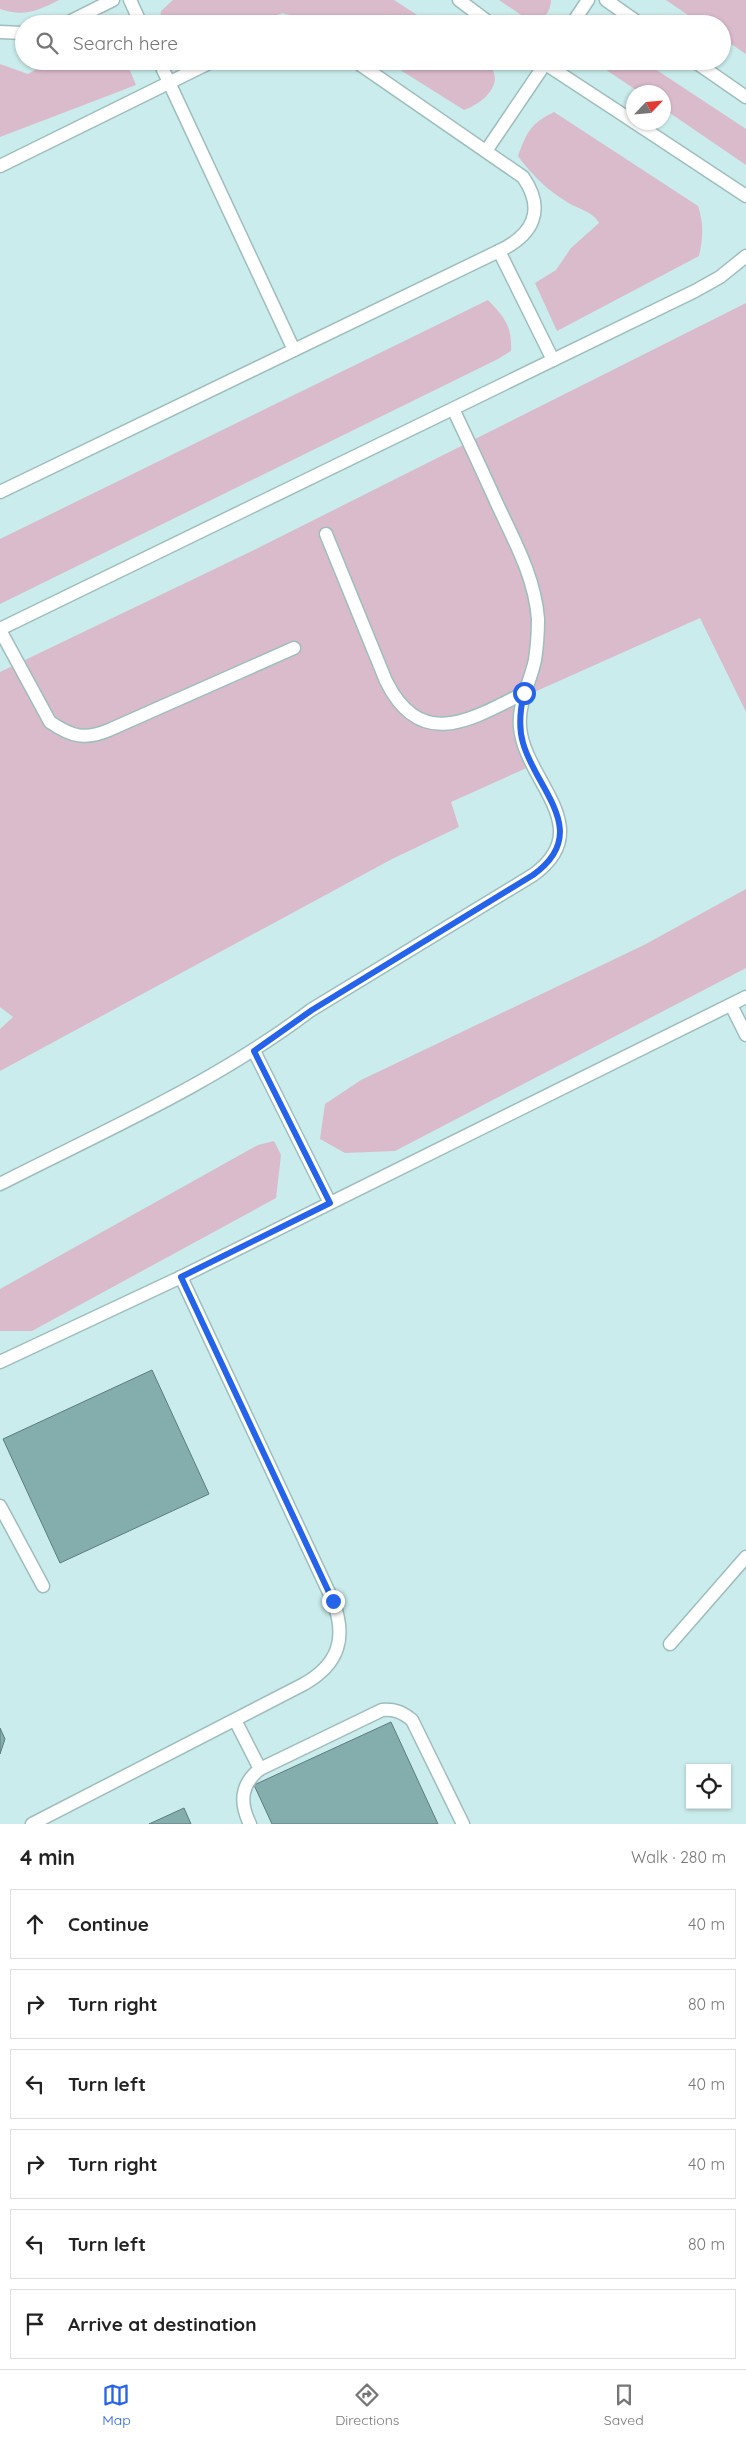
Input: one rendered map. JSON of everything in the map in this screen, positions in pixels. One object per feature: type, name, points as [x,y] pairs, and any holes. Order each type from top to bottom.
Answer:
[{"type":"lane","points":[[83,15],[113,0]]},
{"type":"lane","points":[[130,0],[137,15]]},
{"type":"lane","points":[[459,0],[479,15]]},
{"type":"lane","points":[[578,15],[588,0]]},
{"type":"lane","points":[[606,0],[627,15]]},
{"type":"lane","points":[[0,32],[15,33]]},
{"type":"lane","points":[[162,70],[294,350]]},
{"type":"lane","points":[[0,166],[196,70]]},
{"type":"lane","points":[[0,492],[499,251],[522,238],[530,227],[535,214],[535,201],[531,188],[523,177],[368,70]]},
{"type":"lane","points":[[486,151],[539,70]]},
{"type":"lane","points":[[556,70],[626,117]]},
{"type":"lane","points":[[707,70],[746,97]]},
{"type":"lane","points":[[646,130],[746,196]]},
{"type":"lane","points":[[499,251],[553,360]]},
{"type":"lane","points":[[294,648],[110,730],[94,736],[79,736],[63,731],[50,722],[0,630],[695,291],[720,277],[746,256]]},
{"type":"lane","points":[[0,1184],[192,1087],[254,1051],[312,1010],[546,866],[555,853],[560,838],[560,822],[555,807],[523,744],[520,710],[534,661],[537,640],[538,619],[531,584],[522,558],[453,409]]},
{"type":"lane","points":[[326,534],[386,681],[394,697],[406,710],[420,719],[437,724],[454,725],[471,720],[524,693]]},
{"type":"lane","points":[[0,1362],[181,1277],[746,997]]},
{"type":"lane","points":[[731,1005],[746,1035]]},
{"type":"lane","points":[[254,1051],[330,1203]]},
{"type":"lane","points":[[32,1824],[319,1676],[330,1664],[337,1649],[340,1632],[339,1616],[181,1277]]},
{"type":"lane","points":[[0,1506],[43,1586]]},
{"type":"lane","points":[[670,1644],[746,1557]]},
{"type":"lane","points":[[250,1824],[243,1808],[242,1796],[252,1776],[260,1769],[382,1710],[404,1713],[412,1720],[463,1824]]},
{"type":"lane","points":[[235,1720],[260,1769]]},
{"type":"shaded area","points":[[0,0],[59,0],[37,10],[16,13],[0,9]]},
{"type":"shaded area","points":[[173,0],[394,0],[417,15],[290,15],[282,13],[278,15],[161,15],[161,11]]},
{"type":"shaded area","points":[[499,0],[551,0],[546,15],[521,15]]},
{"type":"shaded area","points":[[666,0],[746,0],[746,54],[731,44],[731,15],[688,15]]},
{"type":"shaded area","points":[[0,64],[28,74],[35,70],[130,70],[136,85],[0,137]]},
{"type":"shaded area","points":[[400,70],[493,70],[495,76],[494,85],[488,95],[464,110]]},
{"type":"shaded area","points":[[606,70],[657,70],[746,129],[746,165],[671,114],[671,85],[629,85]]},
{"type":"shaded area","points":[[554,112],[698,206],[702,231],[699,256],[557,331],[535,283],[556,270],[571,248],[599,223],[589,213],[567,202],[546,187],[518,156],[524,141],[534,125]]},
{"type":"shaded area","points":[[488,300],[499,312],[509,329],[511,351],[0,604],[0,539]]},
{"type":"shaded area","points":[[746,303],[746,712],[700,618],[512,702],[531,766],[451,802],[459,827],[392,859],[0,1071],[0,1029],[13,1017],[0,1007],[0,672],[252,551]]},
{"type":"shaded area","points":[[746,889],[746,968],[395,1151],[345,1153],[320,1139],[325,1104],[361,1080],[644,945]]},
{"type":"shaded area","points":[[274,1141],[281,1155],[276,1198],[32,1331],[0,1331],[0,1289],[258,1145]]},
{"type":"building","points":[[152,1370],[209,1494],[60,1563],[3,1439]]},
{"type":"building","points":[[391,1722],[438,1824],[272,1824],[254,1785]]},
{"type":"building","points":[[0,1728],[5,1739],[0,1754]]},
{"type":"building","points":[[184,1808],[191,1824],[149,1824]]},
{"type":"route","points":[[333,1601],[181,1277],[330,1203],[254,1051],[284,1032],[312,1010],[533,875],[546,866],[555,853],[560,838],[560,822],[555,807],[523,744],[520,710],[524,693]]}]
